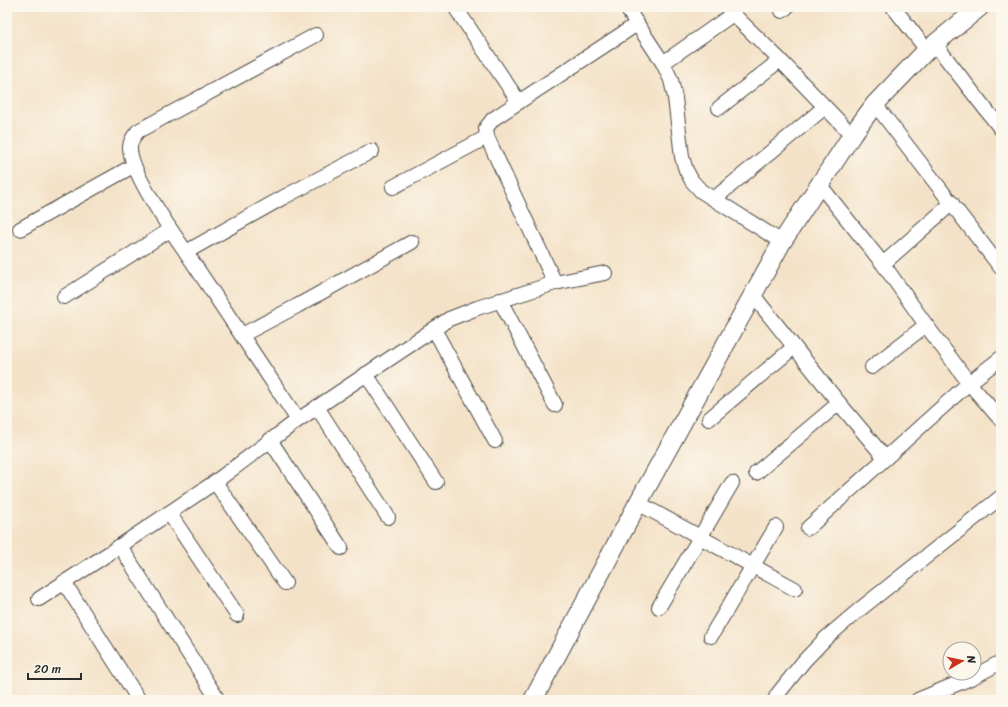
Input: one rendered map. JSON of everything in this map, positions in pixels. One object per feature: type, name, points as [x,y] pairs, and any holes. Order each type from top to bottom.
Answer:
[{"type":"street","points":[[455,7],[519,102]]},
{"type":"street","points":[[893,7],[931,47],[1001,129]]},
{"type":"street","points":[[533,700],[638,503],[782,242],[819,184],[875,104],[931,47],[980,7]]},
{"type":"street","points":[[630,8],[637,24],[663,63],[671,80],[676,98],[682,157],[686,170],[692,181],[701,191],[782,242]]},
{"type":"street","points":[[663,63],[730,11],[780,60],[852,135]]},
{"type":"street","points":[[555,283],[487,137],[486,128],[493,119],[637,24]]},
{"type":"street","points":[[298,420],[170,230],[133,166],[130,148],[132,138],[138,131],[316,35]]},
{"type":"street","points":[[719,108],[780,60]]},
{"type":"street","points":[[875,104],[1001,268]]},
{"type":"street","points":[[714,199],[825,107]]},
{"type":"street","points":[[393,187],[487,137]]},
{"type":"street","points":[[186,252],[282,198],[372,151]]},
{"type":"street","points":[[20,229],[133,166]]},
{"type":"street","points":[[819,184],[883,264],[969,383],[1001,420]]},
{"type":"street","points":[[883,264],[952,203]]},
{"type":"street","points":[[64,297],[170,230]]},
{"type":"street","points":[[242,335],[298,306],[412,242]]},
{"type":"street","points":[[39,599],[215,482],[298,420],[449,319],[463,312],[555,283],[605,273]]},
{"type":"street","points":[[753,295],[885,458]]},
{"type":"street","points":[[500,300],[555,406]]},
{"type":"street","points":[[872,367],[926,325]]},
{"type":"street","points":[[434,329],[495,441]]},
{"type":"street","points":[[709,419],[794,347]]},
{"type":"street","points":[[808,528],[969,383],[1001,358]]},
{"type":"street","points":[[366,374],[436,482]]},
{"type":"street","points":[[756,474],[839,403]]},
{"type":"street","points":[[317,407],[388,517]]},
{"type":"street","points":[[270,440],[341,548]]},
{"type":"street","points":[[215,482],[285,583]]},
{"type":"street","points":[[659,607],[732,483]]},
{"type":"street","points":[[775,700],[777,695],[804,661],[826,638],[1001,497]]},
{"type":"street","points":[[638,503],[796,589]]},
{"type":"street","points":[[169,513],[238,615]]},
{"type":"street","points":[[711,636],[776,527]]},
{"type":"street","points":[[120,546],[218,700]]},
{"type":"street","points":[[64,582],[139,700]]},
{"type":"street","points":[[918,700],[973,677],[1001,662]]}]
